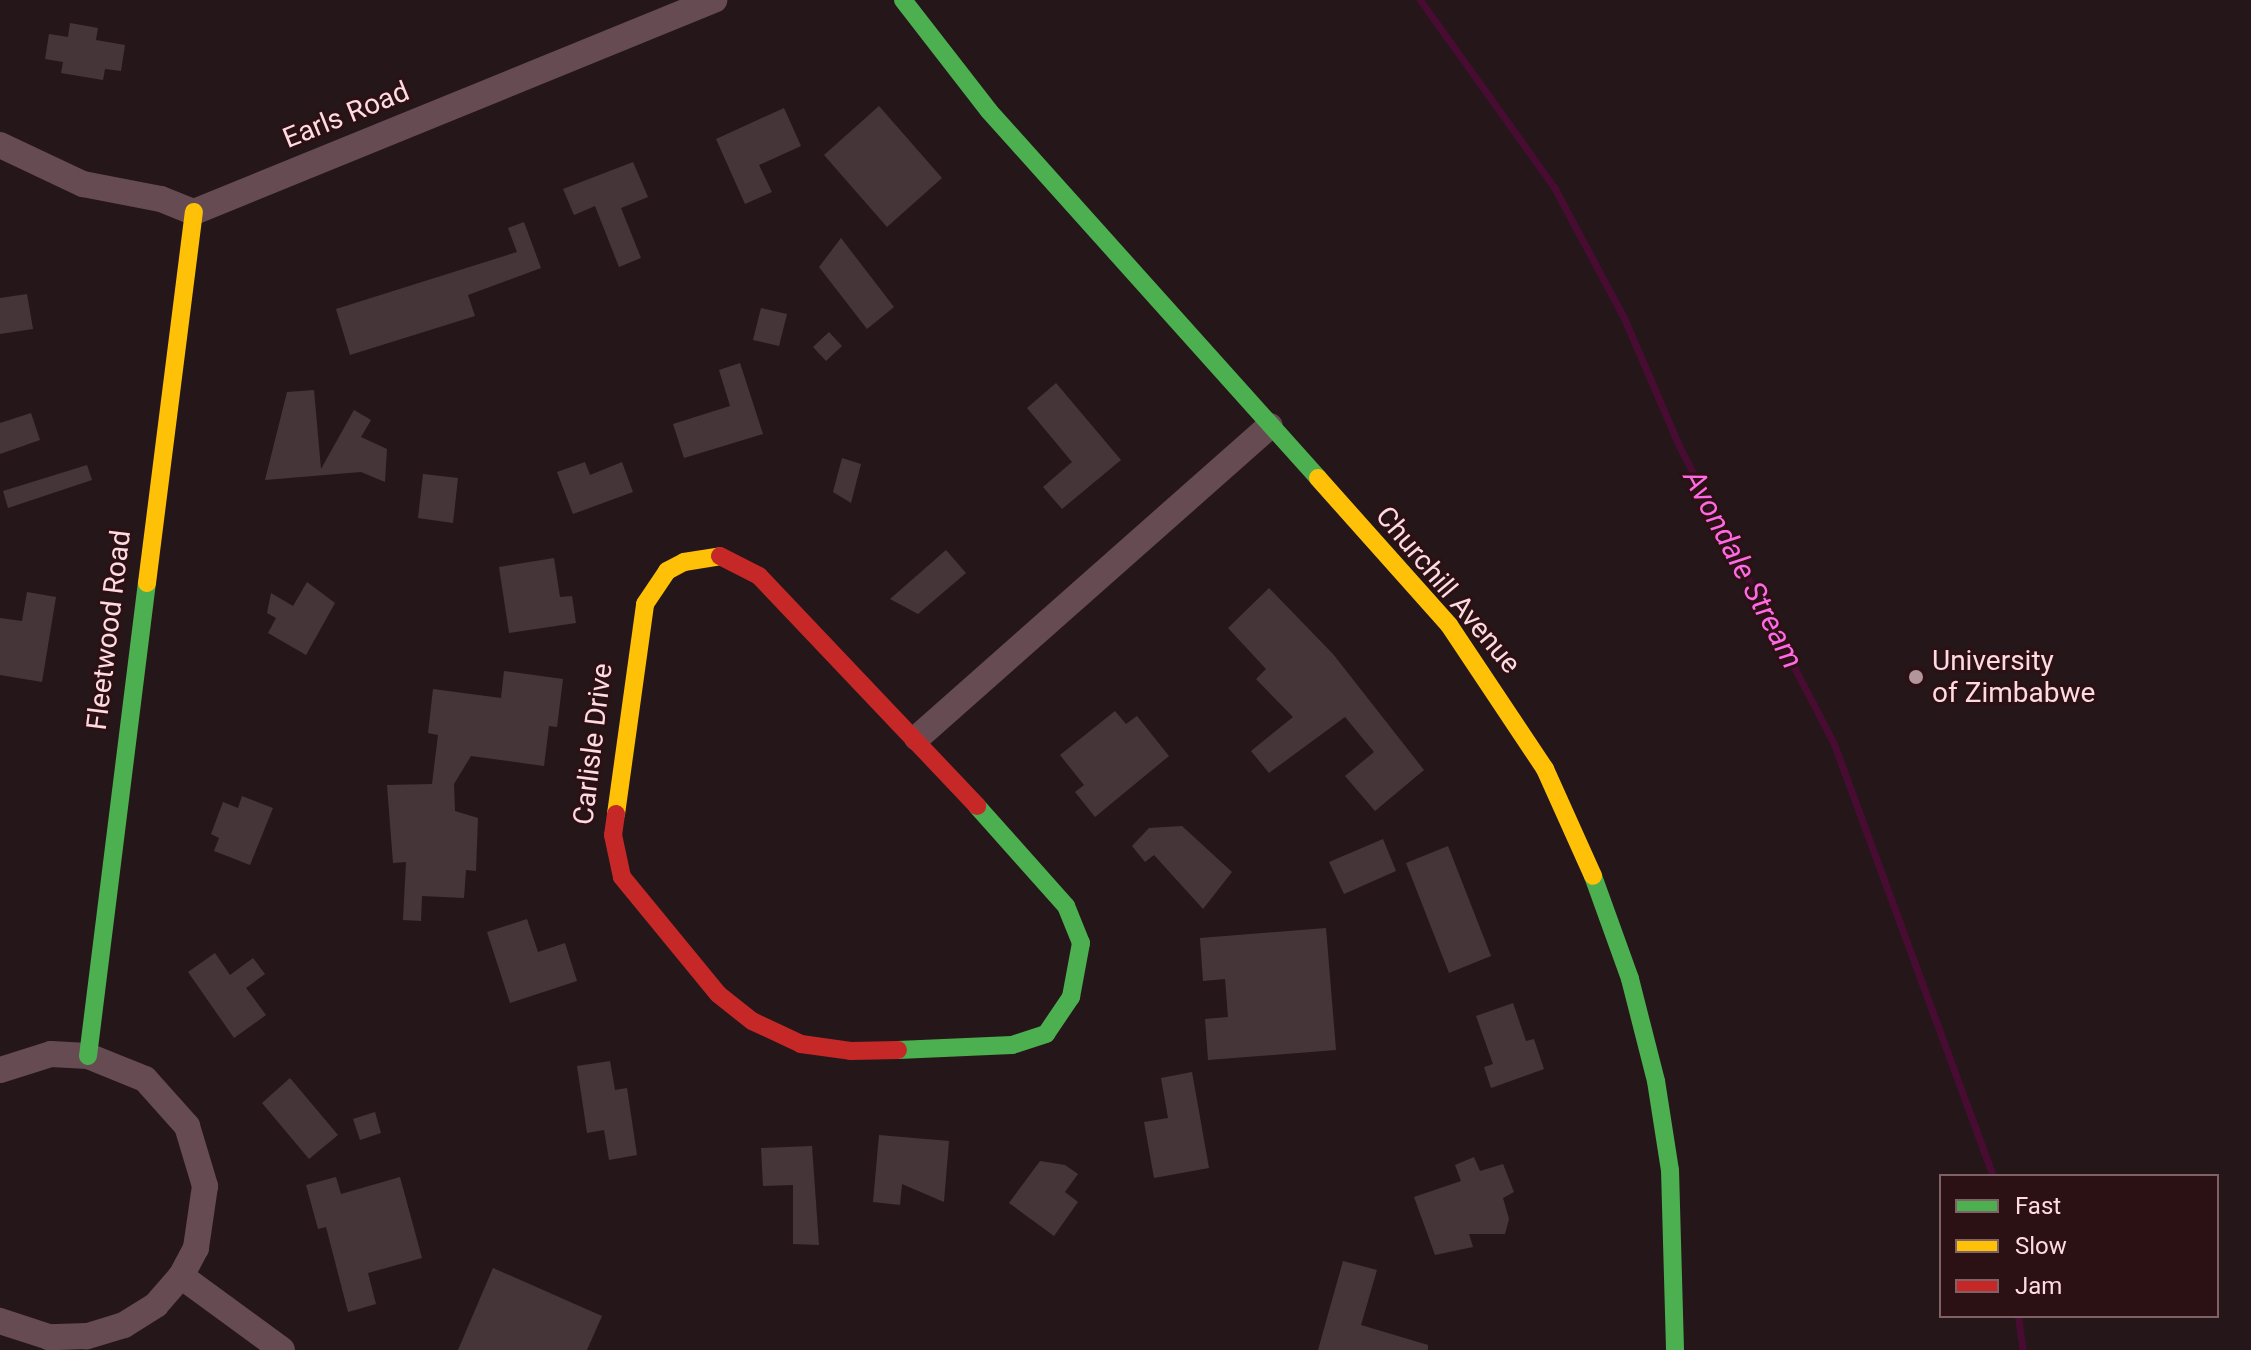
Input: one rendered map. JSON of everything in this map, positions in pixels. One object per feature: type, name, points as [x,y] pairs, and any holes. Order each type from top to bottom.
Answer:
[{"type":"street","name":"Earls Road","points":[[194,212],[714,0]]},
{"type":"street","name":"Churchill Avenue","points":[[903,0],[989,111],[1449,625],[1516,720],[1572,827],[1630,979],[1656,1081],[1670,1170],[1675,1350]]},
{"type":"street","points":[[0,145],[83,184],[161,199],[194,212]]},
{"type":"street","name":"Fleetwood Road","points":[[88,1056],[194,212]]},
{"type":"street","points":[[917,738],[1270,426]]},
{"type":"street","name":"Carlisle Drive","points":[[720,556],[740,563],[759,576],[917,738],[1013,842],[1076,923],[1081,943],[1071,997],[1058,1023],[1046,1034],[1012,1045],[851,1051],[801,1044],[775,1034],[718,994],[636,898],[616,858],[615,797],[627,705],[653,585],[684,562],[720,556]]},
{"type":"street","points":[[0,1070],[51,1054],[88,1056],[145,1079],[169,1100],[194,1140],[205,1186],[204,1218],[181,1276],[134,1318],[87,1336],[49,1337],[0,1321]]},
{"type":"street","points":[[181,1276],[282,1350]]},
{"type":"building","points":[[70,23],[98,28],[96,40],[125,45],[121,71],[105,69],[103,80],[61,73],[63,62],[45,59],[49,34],[68,37]]},
{"type":"building","points":[[879,106],[942,178],[887,227],[824,155]]},
{"type":"building","points":[[784,108],[801,146],[759,165],[772,192],[745,204],[716,139]]},
{"type":"building","points":[[633,162],[648,197],[621,208],[641,258],[619,267],[595,206],[574,215],[563,189]]},
{"type":"building","points":[[524,222],[541,268],[468,295],[475,316],[350,355],[336,309],[517,252],[508,228]]},
{"type":"building","points":[[841,238],[894,307],[867,329],[819,267]]},
{"type":"building","points":[[27,294],[33,329],[0,334],[0,298]]},
{"type":"building","points":[[761,308],[787,314],[779,346],[753,340]]},
{"type":"building","points":[[829,332],[842,346],[826,361],[813,347]]},
{"type":"building","points":[[740,363],[763,434],[684,458],[673,424],[730,406],[719,370]]},
{"type":"building","points":[[1056,383],[1121,460],[1062,509],[1043,487],[1072,462],[1027,408]]},
{"type":"building","points":[[314,390],[321,469],[354,410],[371,420],[361,437],[387,449],[385,482],[361,472],[265,480],[287,392]]},
{"type":"building","points":[[31,413],[40,440],[0,454],[0,423]]},
{"type":"building","points":[[842,458],[861,464],[851,503],[833,492]]},
{"type":"building","points":[[585,462],[590,475],[622,462],[633,492],[573,514],[557,472]]},
{"type":"building","points":[[87,465],[92,480],[8,508],[3,491]]},
{"type":"building","points":[[423,474],[458,478],[453,523],[418,518]]},
{"type":"building","points":[[946,550],[966,573],[918,614],[890,599]]},
{"type":"building","points":[[554,558],[560,597],[572,596],[576,623],[509,633],[499,567]]},
{"type":"building","points":[[307,582],[335,603],[306,655],[268,633],[276,618],[267,613],[271,593],[293,606]]},
{"type":"building","points":[[1269,588],[1333,654],[1424,770],[1375,811],[1345,776],[1374,752],[1345,717],[1269,773],[1251,751],[1293,717],[1256,679],[1266,669],[1228,628]]},
{"type":"building","points":[[27,592],[56,597],[42,682],[0,675],[0,618],[22,621]]},
{"type":"building","points":[[504,671],[563,679],[557,727],[549,726],[544,766],[471,756],[454,784],[455,811],[478,818],[476,871],[466,870],[464,898],[422,896],[421,921],[403,920],[406,862],[393,863],[387,785],[432,784],[438,735],[428,733],[433,689],[501,698]]},
{"type":"building","points":[[1115,711],[1126,724],[1137,716],[1169,756],[1095,817],[1075,792],[1084,785],[1060,755]]},
{"type":"building","points":[[242,796],[273,808],[250,865],[214,851],[219,838],[211,834],[223,802],[238,808]]},
{"type":"building","points":[[1182,826],[1232,872],[1203,909],[1154,855],[1145,862],[1132,846],[1149,828]]},
{"type":"building","points":[[1383,839],[1396,871],[1344,894],[1329,862]]},
{"type":"building","points":[[1448,846],[1491,956],[1449,973],[1406,863]]},
{"type":"building","points":[[527,919],[538,952],[565,943],[577,981],[510,1003],[487,932]]},
{"type":"building","points":[[1326,928],[1336,1050],[1208,1060],[1205,1019],[1228,1017],[1225,979],[1203,981],[1200,938]]},
{"type":"building","points":[[215,953],[230,975],[253,958],[265,974],[246,988],[266,1015],[234,1038],[188,972]]},
{"type":"building","points":[[1513,1003],[1526,1041],[1534,1039],[1544,1069],[1491,1088],[1484,1067],[1493,1064],[1476,1016]]},
{"type":"building","points":[[610,1061],[615,1090],[627,1088],[637,1155],[609,1160],[604,1130],[587,1133],[577,1066]]},
{"type":"building","points":[[1192,1072],[1209,1168],[1154,1178],[1144,1122],[1168,1118],[1161,1078]]},
{"type":"building","points":[[290,1078],[338,1135],[309,1159],[262,1103]]},
{"type":"building","points":[[375,1112],[381,1133],[360,1140],[353,1119]]},
{"type":"building","points":[[879,1135],[949,1141],[944,1202],[902,1184],[900,1205],[873,1202]]},
{"type":"building","points":[[812,1146],[819,1245],[793,1244],[793,1185],[763,1186],[761,1148]]},
{"type":"building","points":[[1474,1157],[1480,1171],[1503,1164],[1514,1192],[1503,1198],[1509,1219],[1505,1234],[1469,1234],[1473,1247],[1435,1255],[1414,1197],[1461,1181],[1455,1165]]},
{"type":"building","points":[[1040,1161],[1065,1165],[1078,1174],[1065,1192],[1078,1202],[1054,1236],[1009,1203]]},
{"type":"building","points":[[336,1177],[341,1194],[400,1177],[422,1258],[368,1273],[376,1304],[348,1312],[326,1227],[318,1229],[306,1185]]},
{"type":"building","points":[[1343,1261],[1377,1270],[1361,1325],[1428,1345],[1428,1350],[1318,1350]]},
{"type":"building","points":[[493,1268],[602,1316],[587,1350],[458,1350]]},
{"type":"waterway","name":"Avondale Stream","points":[[1420,0],[1554,187],[1624,318],[1679,446],[1834,744],[1992,1174]]},
{"type":"waterway","name":"Avondale Stream","points":[[2018,1318],[2023,1350]]},
{"type":"traffic: fast","points":[[903,0],[989,111],[1318,478]]},
{"type":"traffic: fast","points":[[88,1056],[147,583]]},
{"type":"traffic: fast","points":[[898,1050],[1012,1045],[1046,1034],[1071,997],[1081,943],[1066,906],[977,806]]},
{"type":"traffic: fast","points":[[1593,876],[1630,979],[1656,1081],[1670,1170],[1675,1350]]},
{"type":"traffic: slow","points":[[147,583],[194,212]]},
{"type":"traffic: slow","points":[[1318,478],[1449,625],[1545,769],[1593,876]]},
{"type":"traffic: slow","points":[[616,814],[645,604],[667,571],[684,562],[720,556]]},
{"type":"traffic: jam","points":[[720,556],[759,576],[977,806]]},
{"type":"traffic: jam","points":[[616,814],[613,835],[622,877],[718,994],[752,1021],[801,1044],[851,1051],[898,1050]]},
{"type":"place","name":"University of Zimbabwe","points":[[1916,677]]}]
